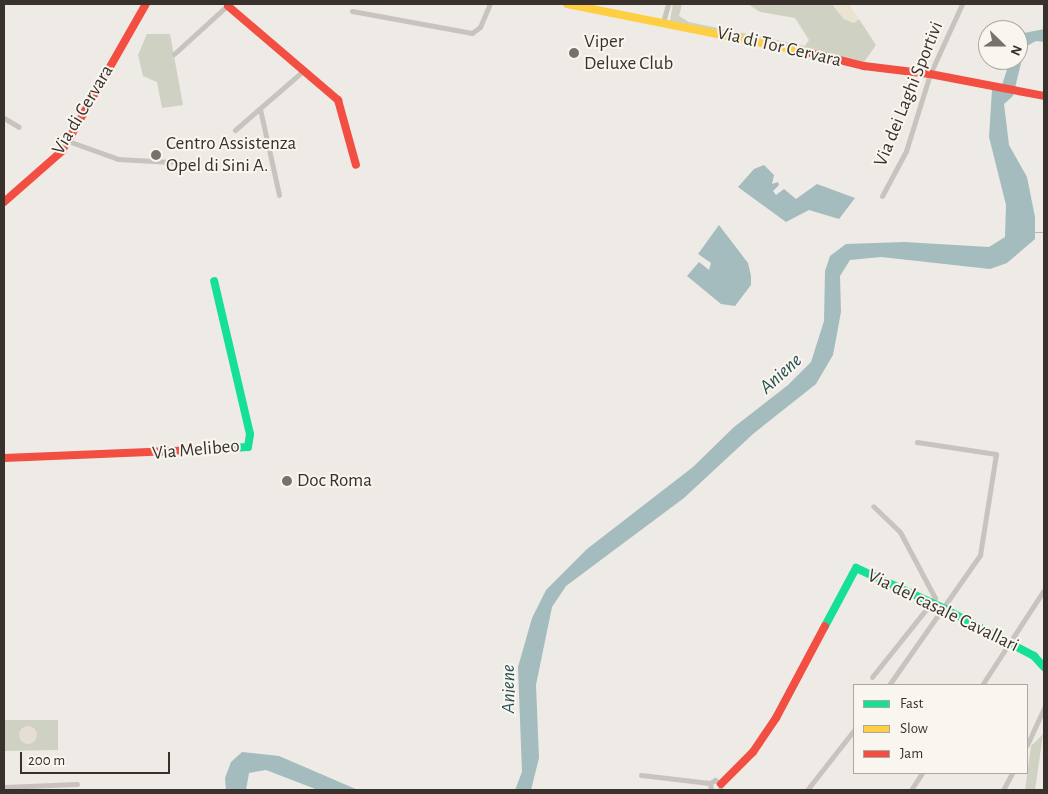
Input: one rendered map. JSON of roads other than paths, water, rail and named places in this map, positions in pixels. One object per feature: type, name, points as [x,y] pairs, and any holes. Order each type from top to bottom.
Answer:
[{"type":"street","name":"Via di Cervara","points":[[4,202],[54,159],[68,141],[146,4]]},
{"type":"street","points":[[352,11],[472,33],[480,27],[490,4]]},
{"type":"street","name":"Via di Tor Cervara","points":[[567,4],[772,43],[864,66],[930,74],[1044,96]]},
{"type":"street","points":[[663,22],[668,4]]},
{"type":"street","name":"Via dei Laghi Sportivi","points":[[882,196],[906,151],[930,74],[962,4]]},
{"type":"street","points":[[174,54],[229,5],[305,69],[338,100],[356,165]]},
{"type":"street","points":[[235,130],[305,69]]},
{"type":"street","points":[[260,109],[279,195]]},
{"type":"street","points":[[4,118],[19,128]]},
{"type":"street","points":[[68,141],[118,159],[171,162]]},
{"type":"street","name":"Via Melibeo","points":[[4,458],[145,454],[248,447],[250,434],[214,281]]},
{"type":"street","points":[[890,684],[945,609],[980,555],[996,454],[917,442]]},
{"type":"street","points":[[872,676],[933,604],[934,594],[900,532],[873,506]]},
{"type":"street","name":"Via del casale Cavallari","points":[[720,787],[753,752],[776,718],[856,568],[945,609],[1010,643],[1034,656],[1044,667]]},
{"type":"street","name":"Via del casale Cavallari","points":[[983,684],[1044,590]]},
{"type":"street","points":[[1028,743],[1044,708]]},
{"type":"street","points":[[807,790],[853,731]]},
{"type":"street","points":[[911,790],[921,774]]},
{"type":"street","points":[[1003,790],[1011,774]]},
{"type":"street","points":[[641,775],[710,783],[715,780],[720,787]]},
{"type":"street","points":[[710,783],[711,790]]},
{"type":"street","points":[[4,787],[77,784]]},
{"type":"water","points":[[1044,29],[1044,42],[1036,41],[1028,45],[1028,32]]},
{"type":"water","points":[[1007,70],[1019,70],[1013,96],[1004,104],[1009,145],[1027,177],[1035,217],[1035,239],[1007,263],[990,269],[881,257],[850,260],[840,276],[841,312],[833,355],[816,384],[753,434],[684,498],[566,586],[552,607],[536,685],[539,758],[531,790],[515,790],[522,772],[518,667],[532,618],[546,590],[587,549],[693,467],[734,427],[788,385],[811,362],[824,321],[825,271],[830,256],[846,244],[904,242],[989,247],[1005,237],[1006,205],[989,137],[992,90],[1002,85]]},
{"type":"water","points":[[764,165],[774,175],[772,184],[778,182],[779,185],[773,191],[776,195],[784,189],[796,199],[817,184],[855,198],[839,219],[809,210],[786,222],[738,187],[754,169]]},
{"type":"water","points":[[719,225],[748,263],[751,276],[751,285],[735,306],[721,304],[687,276],[699,262],[709,270],[711,263],[698,254]]},
{"type":"water","points":[[242,752],[279,756],[358,790],[318,790],[266,770],[249,773],[246,790],[226,790],[225,778],[231,762]]},
{"type":"waterway","points":[[1035,232],[1044,232]]},
{"type":"place","name":"Viper Deluxe Club","points":[[574,53]]},
{"type":"place","name":"Centro Assistenza Opel di Sini A.","points":[[156,155]]},
{"type":"place","name":"Doc Roma","points":[[287,481]]},
{"type":"water label","name":"Aniene","points":[[781,374]]},
{"type":"water label","name":"Aniene","points":[[508,689]]}]
